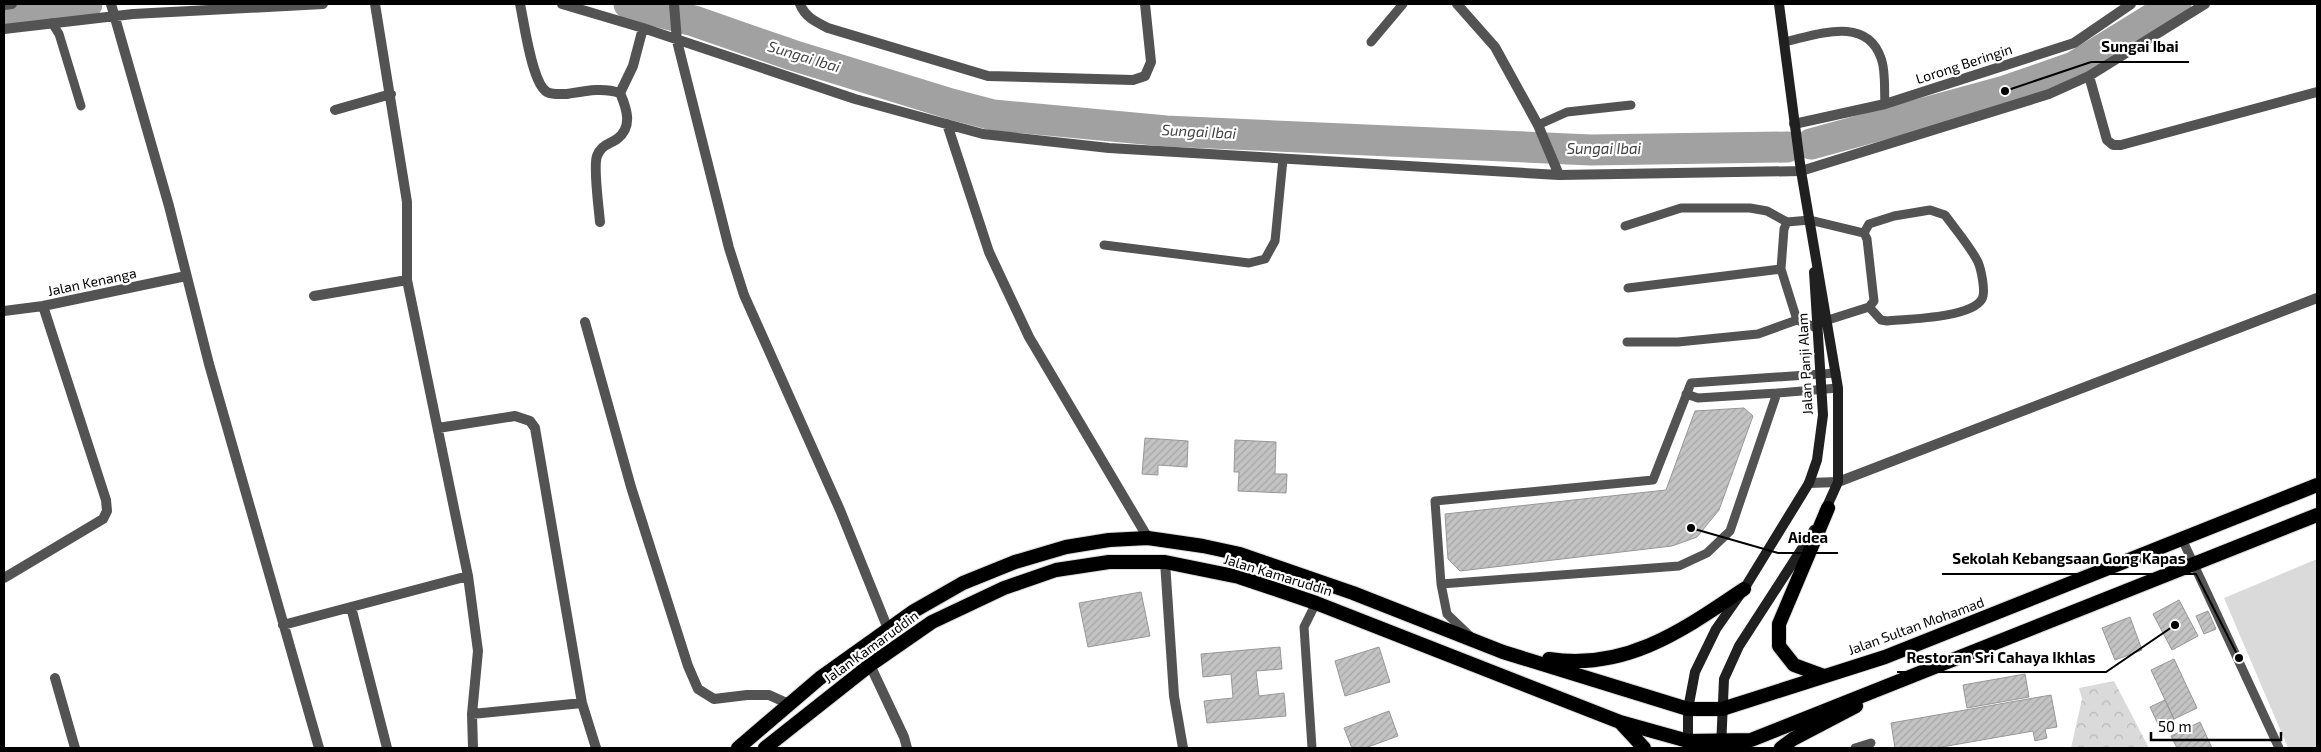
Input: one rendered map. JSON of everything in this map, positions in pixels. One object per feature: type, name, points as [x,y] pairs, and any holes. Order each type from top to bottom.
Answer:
[{"type":"highway","name":"Jalan Sultan Mohamad","points":[[1688,709],[1722,709],[1895,653],[2317,485]]},
{"type":"highway","points":[[1824,676],[1794,666],[1779,646],[1779,624],[1828,508]]},
{"type":"highway","points":[[1721,744],[1750,740],[2317,515]]},
{"type":"highway","name":"Jalan Kamaruddin","points":[[738,748],[820,678],[888,628],[962,583],[1015,562],[1066,547],[1109,540],[1148,538],[1203,546],[1240,554],[1353,593],[1503,652],[1688,709]]},
{"type":"highway","name":"Jalan Kamaruddin","points":[[765,748],[870,665],[932,622],[1004,588],[1056,570],[1109,562],[1165,562],[1239,577],[1316,603],[1620,722],[1688,745],[1721,744]]},
{"type":"highway","points":[[1503,652],[1564,661],[1599,660],[1652,646],[1705,616],[1744,589]]},
{"type":"highway","points":[[1781,748],[1793,739],[1918,673]]},
{"type":"highway","points":[[1620,722],[1644,748]]},
{"type":"main road","name":"Jalan Panji Alam","points":[[1721,744],[1724,679],[1739,646],[1828,508],[1838,482],[1838,388],[1828,320],[1801,171],[1779,4]]},
{"type":"main road","name":"Jalan Panji Alam","points":[[1688,745],[1688,709],[1695,672],[1716,629],[1744,589],[1809,483],[1817,460],[1823,415],[1810,220]]},
{"type":"street","points":[[4,5],[12,4]]},
{"type":"street","points":[[111,4],[169,206],[186,276],[283,625],[319,748]]},
{"type":"street","points":[[4,29],[113,15],[160,12],[172,8],[323,4]]},
{"type":"street","points":[[375,4],[407,202],[408,280],[468,576],[478,652],[472,714],[474,748]]},
{"type":"street","points":[[520,4],[535,72],[540,85],[547,92],[558,95],[608,89],[620,93]]},
{"type":"street","points":[[562,4],[643,28],[855,99],[983,134],[1099,147],[1559,174],[1801,171],[2050,94],[2089,76],[2205,4]]},
{"type":"street","points":[[674,4],[677,40],[729,248],[744,295],[840,510],[888,628]]},
{"type":"street","points":[[800,4],[803,11],[814,21],[828,28],[988,76],[1133,80],[1145,76],[1151,62],[1145,4]]},
{"type":"street","points":[[1457,4],[1495,47],[1539,125],[1559,174]]},
{"type":"street","name":"Lorong Beringin","points":[[1794,124],[1885,104],[2074,43],[2131,4]]},
{"type":"street","points":[[600,222],[596,158],[603,146],[617,139],[625,131],[627,113],[620,93],[633,66],[643,28]]},
{"type":"street","points":[[2089,76],[2107,140],[2113,144],[2122,145],[2317,92]]},
{"type":"street","points":[[335,110],[391,94]]},
{"type":"street","points":[[946,124],[989,252],[1029,337],[1148,538]]},
{"type":"street","name":"Jalan Kenanga","points":[[4,311],[43,306],[186,276]]},
{"type":"street","points":[[314,296],[408,280]]},
{"type":"street","points":[[1809,483],[1838,482],[2317,298]]},
{"type":"street","points":[[4,578],[103,519],[107,511],[106,500],[43,306]]},
{"type":"street","points":[[585,322],[631,487],[688,666],[698,689],[714,699],[747,694],[769,695],[789,704]]},
{"type":"street","points":[[438,428],[515,416],[530,421],[534,428],[582,703],[593,747]]},
{"type":"street","points":[[1165,562],[1174,696],[1183,748]]},
{"type":"street","points":[[283,625],[468,576]]},
{"type":"street","points":[[351,607],[387,748]]},
{"type":"street","points":[[870,665],[904,737],[907,748]]},
{"type":"street","points":[[55,678],[75,748]]},
{"type":"street","points":[[472,714],[582,703]]},
{"type":"lane","points":[[1371,42],[1403,4]]},
{"type":"lane","points":[[52,23],[59,34],[81,106]]},
{"type":"lane","points":[[1784,42],[1840,31],[1856,31],[1872,40],[1882,59],[1885,104]]},
{"type":"lane","points":[[1539,125],[1566,112],[1631,105]]},
{"type":"lane","points":[[1104,246],[1249,263],[1265,260],[1275,241],[1283,159]]},
{"type":"lane","points":[[1625,226],[1681,208],[1750,208],[1767,210],[1787,222],[1810,220],[1864,233]]},
{"type":"lane","points":[[1828,320],[1869,307],[1874,301],[1864,233],[1869,224],[1894,216],[1930,210],[1945,215],[1978,262],[1984,295],[1982,300],[1961,313],[1887,321],[1881,320],[1869,307]]},
{"type":"lane","points":[[1787,222],[1784,229],[1781,269],[1797,320]]},
{"type":"lane","points":[[1628,288],[1781,269]]},
{"type":"lane","points":[[1628,342],[1678,342],[1758,334],[1797,320],[1817,328]]},
{"type":"lane","points":[[1475,641],[1447,614],[1441,584],[1435,501],[1653,480],[1691,383],[1836,373]]},
{"type":"lane","points":[[1686,394],[1698,398],[1838,388]]},
{"type":"lane","points":[[1441,584],[1679,566],[1707,553],[1730,531],[1777,392]]},
{"type":"lane","points":[[2182,539],[2279,748]]},
{"type":"lane","points":[[1312,748],[1304,627],[1316,603]]},
{"type":"lane","points":[[1855,748],[1871,743]]},
{"type":"green space","points":[[2317,559],[2317,748],[2288,748],[2224,598]]},
{"type":"green space","points":[[2114,681],[2149,748],[2071,748],[2082,699],[2079,688]]},
{"type":"building","points":[[1744,408],[1753,416],[1719,510],[1697,537],[1672,546],[1460,571],[1448,559],[1445,514],[1666,490],[1695,411]]},
{"type":"building","points":[[1145,438],[1188,441],[1187,467],[1158,465],[1158,475],[1142,474]]},
{"type":"building","points":[[1235,440],[1276,442],[1275,474],[1287,474],[1286,493],[1238,491],[1239,472],[1234,472]]},
{"type":"building","points":[[1141,592],[1150,636],[1088,647],[1079,603]]},
{"type":"building","points":[[2179,600],[2198,636],[2172,650],[2153,614]]},
{"type":"building","points":[[2208,611],[2216,629],[2204,634],[2196,616]]},
{"type":"building","points":[[2130,617],[2142,650],[2115,660],[2102,628]]},
{"type":"building","points":[[1280,647],[1282,669],[1256,671],[1259,696],[1284,693],[1286,716],[1207,723],[1204,701],[1233,698],[1231,674],[1203,677],[1201,654]]},
{"type":"building","points":[[1379,647],[1390,682],[1345,696],[1335,661]]},
{"type":"building","points":[[2174,659],[2197,708],[2174,719],[2151,670]]},
{"type":"building","points":[[2025,674],[2029,697],[1967,708],[1963,685]]},
{"type":"building","points":[[2051,695],[2057,727],[2045,729],[2047,738],[2035,741],[2033,731],[1936,748],[1895,748],[1891,723]]},
{"type":"building","points":[[2165,700],[2174,719],[2159,726],[2150,707]]},
{"type":"building","points":[[1389,711],[1398,736],[1365,748],[1352,748],[1344,728]]},
{"type":"building","points":[[2200,722],[2212,748],[2177,748],[2171,736]]},
{"type":"waterway","name":"Sungai Ibai","points":[[4,16],[87,4]]},
{"type":"waterway","name":"Sungai Ibai","points":[[629,4],[694,21],[792,55],[993,115],[1166,131],[1591,150],[1787,147]]},
{"type":"waterway","name":"Sungai Ibai","points":[[1811,144],[2005,91],[2074,67],[2176,4]]},
{"type":"place","name":"Sungai Ibai","points":[[2005,91]]},
{"type":"place","name":"Aidea","points":[[1691,528]]},
{"type":"place","name":"Restoran Sri Cahaya Ikhlas","points":[[2175,625]]},
{"type":"place","name":"Sekolah Kebangsaan Gong Kapas","points":[[2239,658]]}]
